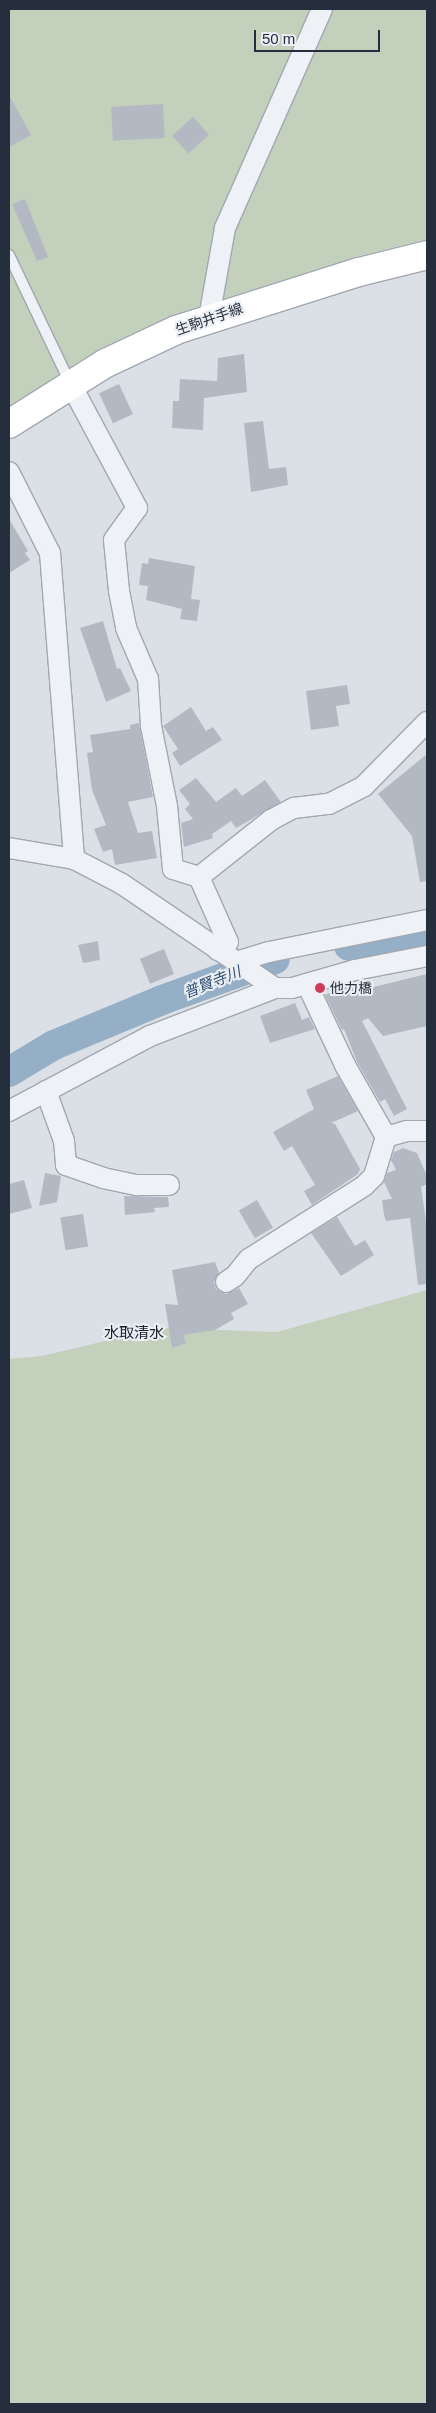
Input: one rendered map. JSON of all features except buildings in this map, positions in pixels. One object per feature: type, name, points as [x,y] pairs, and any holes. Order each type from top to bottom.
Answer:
[{"type":"main road","name":"生駒井手線","points":[[9,424],[70,383],[144,344],[208,318],[359,272],[427,255]]},
{"type":"street","points":[[208,318],[225,228],[322,9]]},
{"type":"street","points":[[70,383],[137,508],[114,540],[119,591],[126,628],[148,679],[151,726],[167,806],[174,869],[199,877],[228,942],[218,950]]},
{"type":"street","points":[[9,472],[50,553],[74,859]]},
{"type":"street","points":[[199,877],[271,820],[294,808],[329,804],[364,786],[427,722]]},
{"type":"street","points":[[9,848],[74,859],[122,884],[267,984]]},
{"type":"street","points":[[239,964],[269,952],[427,920]]},
{"type":"street","points":[[9,1110],[150,1036],[267,984],[307,984],[355,970],[427,956]]},
{"type":"street","points":[[226,1282],[236,1276],[249,1259],[364,1186],[374,1176],[386,1137],[346,1067],[307,984]]},
{"type":"street","points":[[46,1091],[64,1141],[66,1165],[120,1182],[169,1186]]},
{"type":"street","points":[[386,1137],[407,1131],[427,1131]]},
{"type":"lane","points":[[9,255],[70,383]]},
{"type":"green space","points":[[9,9],[427,9],[427,239],[355,257],[170,316],[99,349],[9,406]]},
{"type":"green space","points":[[427,1290],[427,2404],[9,2404],[9,1359],[42,1356],[160,1328],[277,1332]]},
{"type":"waterway","name":"普賢寺川","points":[[349,946],[427,933]]},
{"type":"waterway","name":"普賢寺川","points":[[9,1072],[54,1045],[162,1000],[275,959]]},
{"type":"place","name":"他力橋","points":[[320,988]]},
{"type":"district","name":"水取清水","points":[[134,1333]]}]
